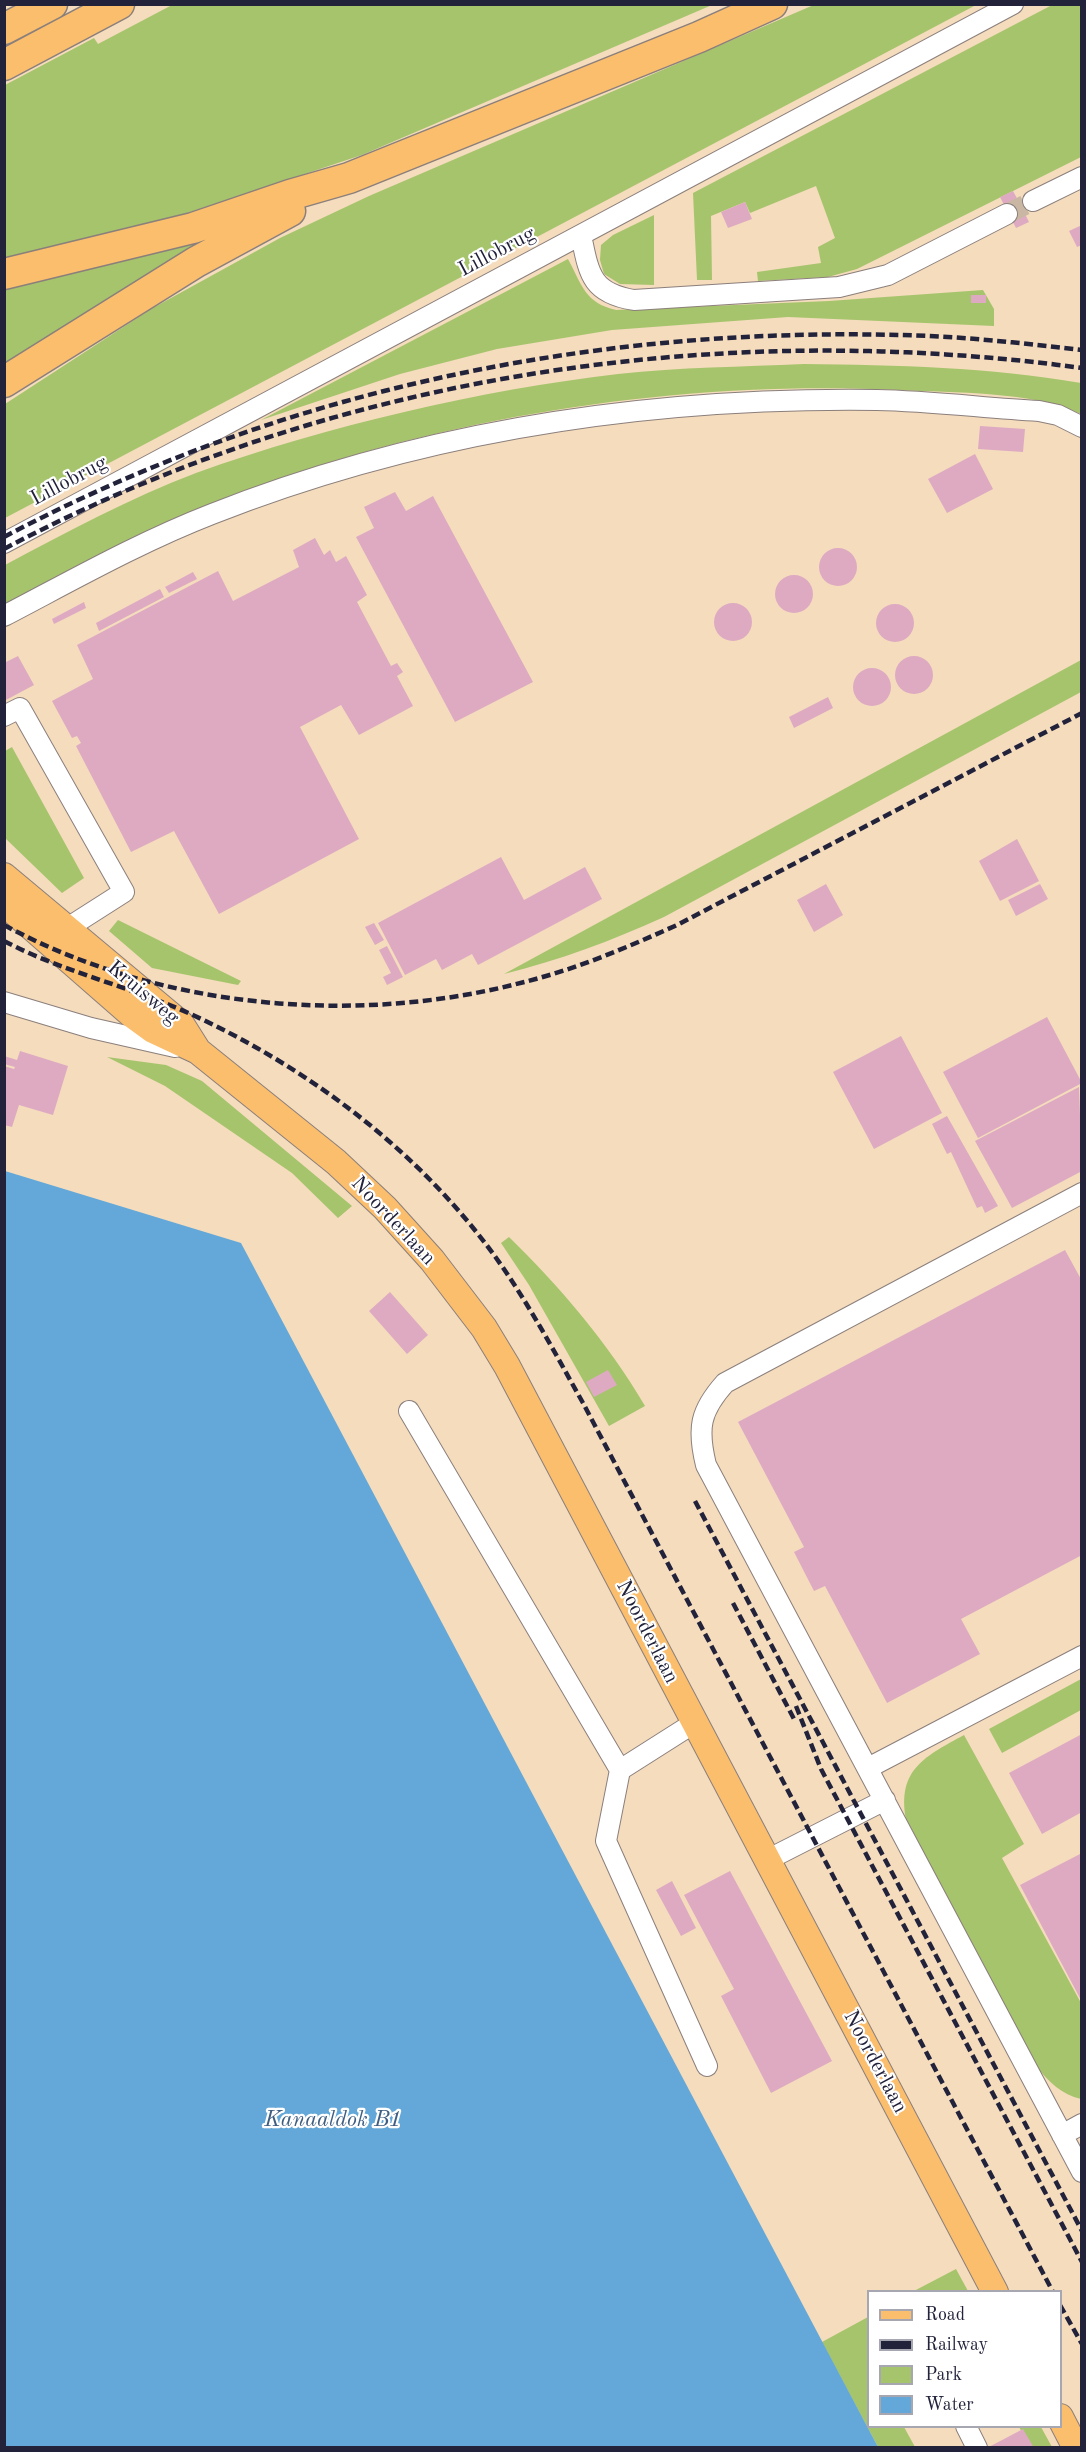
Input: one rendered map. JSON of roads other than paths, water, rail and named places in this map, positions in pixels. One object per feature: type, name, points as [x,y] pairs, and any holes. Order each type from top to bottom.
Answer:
[{"type":"highway","points":[[4,30],[52,4]]},
{"type":"highway","points":[[4,65],[119,4]]},
{"type":"highway","points":[[4,274],[193,228],[290,195],[349,178],[688,42],[772,4]]},
{"type":"highway","points":[[4,382],[196,262],[349,178]]},
{"type":"main road","name":"Kruisweg","points":[[4,876],[181,1023],[198,1051]]},
{"type":"main road","name":"Kruisweg","points":[[4,903],[153,1030],[198,1051]]},
{"type":"main road","name":"Noorderlaan","points":[[198,1051],[336,1162],[386,1208],[432,1260],[484,1328],[507,1366],[994,2290]]},
{"type":"main road","points":[[1062,2421],[1076,2448]]},
{"type":"street","name":"Lillobrug","points":[[4,543],[1013,4]]},
{"type":"street","points":[[1033,201],[1082,177]]},
{"type":"street","points":[[581,236],[588,267],[596,284],[614,296],[634,300],[838,287],[867,282],[888,275],[1007,214]]},
{"type":"street","points":[[4,616],[146,542],[275,491],[350,466],[495,432],[562,420],[711,403],[880,400],[1039,411],[1058,415],[1082,427]]},
{"type":"street","points":[[4,716],[20,708],[124,892],[66,929]]},
{"type":"street","points":[[4,1002],[91,1028],[198,1051]]},
{"type":"street","points":[[1082,1193],[725,1383],[711,1399],[702,1417],[700,1440],[706,1465],[1082,2172]]},
{"type":"street","points":[[409,1412],[620,1770],[606,1840],[707,2066]]},
{"type":"street","points":[[868,1768],[1082,1656]]},
{"type":"street","points":[[620,1770],[694,1723]]},
{"type":"street","points":[[767,1860],[885,1800]]},
{"type":"street","points":[[1062,2135],[1082,2124]]},
{"type":"street","points":[[967,2428],[977,2448]]},
{"type":"water","name":"Kanaaldok B1","points":[[5,1171],[241,1243],[878,2447],[5,2447]]},
{"type":"tunnel","points":[[1007,214],[1033,201]]},
{"type":"railway","points":[[4,537],[109,486],[216,443],[326,407],[438,378],[551,357],[666,343],[782,335],[921,336],[990,340],[1082,350]]},
{"type":"railway","points":[[4,549],[129,489],[259,440],[392,402],[528,374],[666,357],[805,351],[944,354],[1082,368]]},
{"type":"railway","points":[[4,925],[64,953],[127,976],[193,992],[260,1002],[328,1006],[396,1003],[463,995],[566,970],[677,925],[1082,713]]},
{"type":"railway","points":[[4,941],[51,962],[195,1016],[238,1038],[321,1088],[360,1117],[432,1181],[494,1255],[530,1309],[583,1403],[1052,2290]]},
{"type":"railway","points":[[695,1501],[1082,2231]]},
{"type":"railway","points":[[733,1603],[794,1719]]},
{"type":"railway","points":[[796,1706],[821,1769],[1082,2262]]},
{"type":"railway","points":[[1062,2309],[1082,2344]]}]
